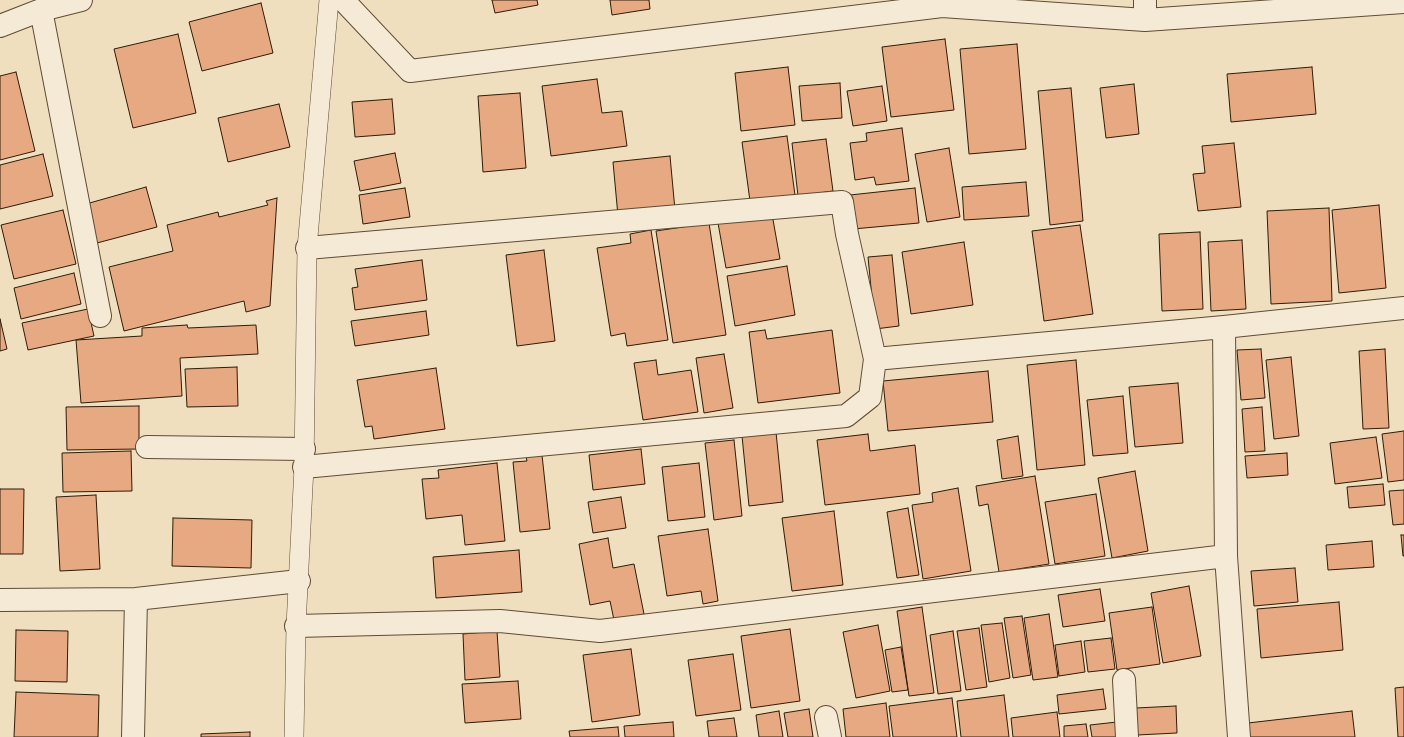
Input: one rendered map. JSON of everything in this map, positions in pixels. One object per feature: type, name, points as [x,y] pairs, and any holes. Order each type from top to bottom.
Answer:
[{"type":"street","points":[[0,26],[41,10],[81,0]]},
{"type":"street","points":[[343,0],[410,71],[941,3],[1145,10],[1404,2]]},
{"type":"street","points":[[41,10],[100,316]]},
{"type":"street","points":[[147,446],[304,458],[846,416],[870,397],[875,359],[847,234],[842,202],[308,248]]},
{"type":"street","points":[[875,359],[1224,327],[1404,308]]},
{"type":"street","points":[[1224,327],[1226,556],[1239,737]]},
{"type":"street","points":[[296,626],[500,621],[600,631],[1226,556]]},
{"type":"street","points":[[0,600],[136,599],[299,581]]},
{"type":"street","points":[[134,737],[136,599]]},
{"type":"street","points":[[1124,680],[1127,737]]},
{"type":"lane","points":[[294,737],[296,626],[304,458],[308,248],[329,0]]},
{"type":"building","points":[[492,0],[537,0],[538,5],[495,13]]},
{"type":"building","points":[[610,0],[649,0],[650,9],[612,15]]},
{"type":"building","points":[[261,3],[273,53],[202,71],[189,22]]},
{"type":"building","points":[[178,34],[196,113],[133,128],[114,49]]},
{"type":"building","points":[[945,39],[954,110],[891,117],[882,47]]},
{"type":"building","points":[[1017,44],[1026,149],[969,154],[960,49]]},
{"type":"building","points":[[788,67],[795,125],[741,131],[735,73]]},
{"type":"building","points":[[1312,67],[1316,114],[1231,122],[1227,74]]},
{"type":"building","points":[[16,72],[35,151],[0,160],[0,76]]},
{"type":"building","points":[[597,79],[602,113],[622,111],[627,146],[551,156],[542,86]]},
{"type":"building","points":[[840,83],[842,118],[802,121],[799,86]]},
{"type":"building","points":[[1134,84],[1139,134],[1106,138],[1100,88]]},
{"type":"building","points":[[882,86],[887,121],[853,126],[847,91]]},
{"type":"building","points":[[1071,88],[1083,221],[1050,225],[1038,91]]},
{"type":"building","points":[[520,93],[526,168],[483,172],[478,96]]},
{"type":"building","points":[[392,99],[395,134],[355,137],[352,102]]},
{"type":"building","points":[[279,104],[290,147],[228,162],[218,118]]},
{"type":"building","points":[[902,128],[909,181],[876,185],[874,177],[855,180],[850,143],[867,141],[866,133]]},
{"type":"building","points":[[787,136],[795,195],[750,201],[742,142]]},
{"type":"building","points":[[826,139],[833,191],[798,196],[792,143]]},
{"type":"building","points":[[1234,143],[1241,207],[1198,211],[1193,174],[1205,173],[1202,146]]},
{"type":"building","points":[[949,148],[960,217],[927,222],[915,154]]},
{"type":"building","points":[[395,153],[401,183],[360,191],[354,161]]},
{"type":"building","points":[[43,154],[53,196],[0,209],[0,165]]},
{"type":"building","points":[[670,156],[675,210],[618,216],[613,162]]},
{"type":"building","points":[[1026,182],[1029,216],[964,220],[962,187]]},
{"type":"building","points":[[146,187],[157,227],[97,243],[86,204]]},
{"type":"building","points":[[405,188],[410,217],[363,224],[359,195]]},
{"type":"building","points":[[915,188],[919,223],[853,229],[850,195]]},
{"type":"building","points":[[277,198],[270,306],[246,312],[244,301],[124,331],[109,267],[173,251],[167,225],[218,212],[219,217],[268,205],[266,201]]},
{"type":"building","points":[[1379,205],[1386,288],[1339,293],[1332,210]]},
{"type":"building","points":[[1329,208],[1332,301],[1271,304],[1267,211]]},
{"type":"building","points":[[63,210],[76,264],[14,279],[1,225]]},
{"type":"building","points":[[772,214],[780,259],[726,268],[718,223]]},
{"type":"building","points":[[709,223],[726,335],[673,343],[656,231]]},
{"type":"building","points":[[1080,225],[1093,314],[1044,321],[1032,231]]},
{"type":"building","points":[[651,230],[668,340],[627,346],[625,333],[611,336],[597,248],[631,243],[630,234]]},
{"type":"building","points":[[1200,232],[1203,309],[1162,311],[1159,234]]},
{"type":"building","points":[[1242,240],[1246,309],[1211,311],[1208,242]]},
{"type":"building","points":[[964,242],[973,305],[911,314],[902,252]]},
{"type":"building","points":[[544,250],[555,341],[517,346],[506,255]]},
{"type":"building","points":[[892,255],[899,326],[875,329],[868,257]]},
{"type":"building","points":[[422,260],[427,300],[355,310],[352,288],[358,287],[355,269]]},
{"type":"building","points":[[787,266],[795,315],[735,326],[727,276]]},
{"type":"building","points":[[74,273],[81,304],[21,319],[14,288]]},
{"type":"building","points":[[88,309],[94,336],[28,350],[22,323]]},
{"type":"building","points":[[426,311],[429,335],[355,346],[351,321]]},
{"type":"building","points":[[0,319],[7,349],[0,351]]},
{"type":"building","points":[[187,325],[188,328],[256,325],[258,354],[180,358],[182,396],[81,403],[76,340],[142,336],[142,328]]},
{"type":"building","points":[[765,330],[767,339],[832,330],[840,393],[758,403],[749,332]]},
{"type":"building","points":[[1261,349],[1265,398],[1241,400],[1237,350]]},
{"type":"building","points":[[1385,349],[1389,428],[1363,429],[1359,351]]},
{"type":"building","points":[[724,354],[733,408],[704,413],[696,358]]},
{"type":"building","points":[[1291,357],[1299,436],[1274,439],[1266,360]]},
{"type":"building","points":[[656,360],[658,375],[691,370],[698,412],[643,420],[634,363]]},
{"type":"building","points":[[1076,360],[1085,465],[1037,470],[1027,365]]},
{"type":"building","points":[[237,367],[238,406],[187,407],[185,369]]},
{"type":"building","points":[[436,368],[445,429],[374,439],[372,426],[365,427],[357,380]]},
{"type":"building","points":[[988,371],[993,422],[888,431],[883,381]]},
{"type":"building","points":[[1178,383],[1183,443],[1135,447],[1129,387]]},
{"type":"building","points":[[1123,396],[1128,453],[1093,456],[1087,400]]},
{"type":"building","points":[[139,406],[139,449],[67,450],[66,407]]},
{"type":"building","points":[[1262,407],[1265,451],[1245,452],[1242,409]]},
{"type":"building","points":[[1404,431],[1404,480],[1388,482],[1382,434]]},
{"type":"building","points":[[776,432],[783,502],[749,506],[742,436]]},
{"type":"building","points":[[868,434],[870,451],[915,445],[920,494],[825,505],[817,440]]},
{"type":"building","points":[[1018,436],[1023,476],[1002,479],[997,440]]},
{"type":"building","points":[[1376,437],[1382,478],[1335,484],[1330,443]]},
{"type":"building","points":[[734,440],[742,516],[714,520],[705,443]]},
{"type":"building","points":[[641,449],[645,484],[593,490],[589,455]]},
{"type":"building","points":[[131,451],[132,491],[63,492],[62,453]]},
{"type":"building","points":[[1287,453],[1288,475],[1247,478],[1245,456]]},
{"type":"building","points":[[542,455],[550,529],[520,532],[513,462],[527,461],[526,457]]},
{"type":"building","points":[[497,463],[505,541],[465,545],[462,515],[426,519],[422,479],[439,478],[438,470]]},
{"type":"building","points":[[699,463],[705,517],[668,521],[662,467]]},
{"type":"building","points":[[1135,471],[1148,551],[1112,558],[1098,478]]},
{"type":"building","points":[[1035,476],[1049,564],[999,572],[988,504],[979,506],[976,486]]},
{"type":"building","points":[[1383,484],[1385,505],[1349,508],[1347,487]]},
{"type":"building","points":[[958,488],[971,571],[923,579],[912,505],[933,502],[932,493]]},
{"type":"building","points":[[0,489],[24,489],[23,554],[0,554]]},
{"type":"building","points":[[1404,490],[1404,524],[1393,525],[1389,491]]},
{"type":"building","points":[[1096,494],[1105,556],[1055,564],[1045,502]]},
{"type":"building","points":[[96,495],[100,569],[60,571],[56,497]]},
{"type":"building","points":[[621,497],[626,528],[593,533],[588,502]]},
{"type":"building","points":[[908,508],[919,575],[897,578],[887,512]]},
{"type":"building","points":[[834,511],[843,585],[792,591],[782,518]]},
{"type":"building","points":[[173,518],[252,520],[251,568],[172,566]]},
{"type":"building","points":[[708,529],[718,601],[703,604],[701,591],[667,596],[658,536]]},
{"type":"building","points":[[1401,535],[1404,535],[1404,556],[1403,556]]},
{"type":"building","points":[[608,538],[613,568],[634,564],[644,614],[614,620],[610,601],[590,605],[579,544]]},
{"type":"building","points":[[1372,541],[1374,567],[1328,570],[1326,545]]},
{"type":"building","points":[[519,550],[522,592],[436,598],[433,557]]},
{"type":"building","points":[[1295,568],[1298,602],[1254,606],[1251,571]]},
{"type":"building","points":[[1189,586],[1201,656],[1163,663],[1151,593]]},
{"type":"building","points":[[1100,589],[1105,621],[1063,627],[1058,595]]},
{"type":"building","points":[[1339,602],[1343,650],[1261,658],[1257,609]]},
{"type":"building","points":[[922,607],[934,693],[909,696],[897,611]]},
{"type":"building","points":[[1152,607],[1160,664],[1117,670],[1109,613]]},
{"type":"building","points":[[1049,614],[1058,677],[1033,680],[1024,618]]},
{"type":"building","points":[[1022,616],[1031,675],[1013,678],[1004,618]]},
{"type":"building","points":[[1002,623],[1010,678],[989,682],[981,625]]},
{"type":"building","points":[[878,625],[890,691],[856,698],[843,632]]},
{"type":"building","points":[[979,628],[987,687],[966,690],[957,631]]},
{"type":"building","points":[[790,629],[800,701],[751,708],[741,636]]},
{"type":"building","points":[[16,630],[68,631],[67,682],[15,681]]},
{"type":"building","points":[[497,631],[500,677],[465,680],[463,634]]},
{"type":"building","points":[[953,631],[961,691],[938,694],[930,635]]},
{"type":"building","points":[[1111,638],[1115,669],[1088,672],[1084,641]]},
{"type":"building","points":[[1081,641],[1085,672],[1059,676],[1055,645]]},
{"type":"building","points":[[901,647],[908,690],[892,692],[885,650]]},
{"type":"building","points":[[631,649],[640,715],[592,722],[583,655]]},
{"type":"building","points":[[733,654],[741,710],[696,716],[688,660]]},
{"type":"building","points":[[518,681],[521,719],[465,723],[462,684]]},
{"type":"building","points":[[1404,687],[1404,737],[1398,737],[1395,688]]},
{"type":"building","points":[[1103,689],[1106,709],[1059,714],[1057,695]]},
{"type":"building","points":[[16,692],[99,695],[98,737],[14,737]]},
{"type":"building","points":[[1004,695],[1009,737],[961,737],[957,701]]},
{"type":"building","points":[[952,698],[957,737],[893,737],[889,706]]},
{"type":"building","points":[[886,703],[890,737],[846,737],[843,709]]},
{"type":"building","points":[[1176,706],[1177,733],[1137,735],[1136,708]]},
{"type":"building","points":[[809,709],[813,737],[788,737],[784,713]]},
{"type":"building","points":[[779,711],[783,737],[759,737],[756,715]]},
{"type":"building","points":[[1352,711],[1355,737],[1249,737],[1248,723]]},
{"type":"building","points":[[1057,712],[1060,737],[1013,737],[1011,718]]},
{"type":"building","points":[[734,718],[737,737],[709,737],[707,721]]},
{"type":"building","points":[[673,722],[674,737],[625,737],[624,726]]},
{"type":"building","points":[[1117,722],[1118,737],[1092,737],[1090,725]]},
{"type":"building","points":[[1086,724],[1088,737],[1064,737],[1064,726]]},
{"type":"building","points":[[618,727],[619,737],[570,737],[569,731]]},
{"type":"building","points":[[250,732],[250,737],[201,737],[201,734]]}]
